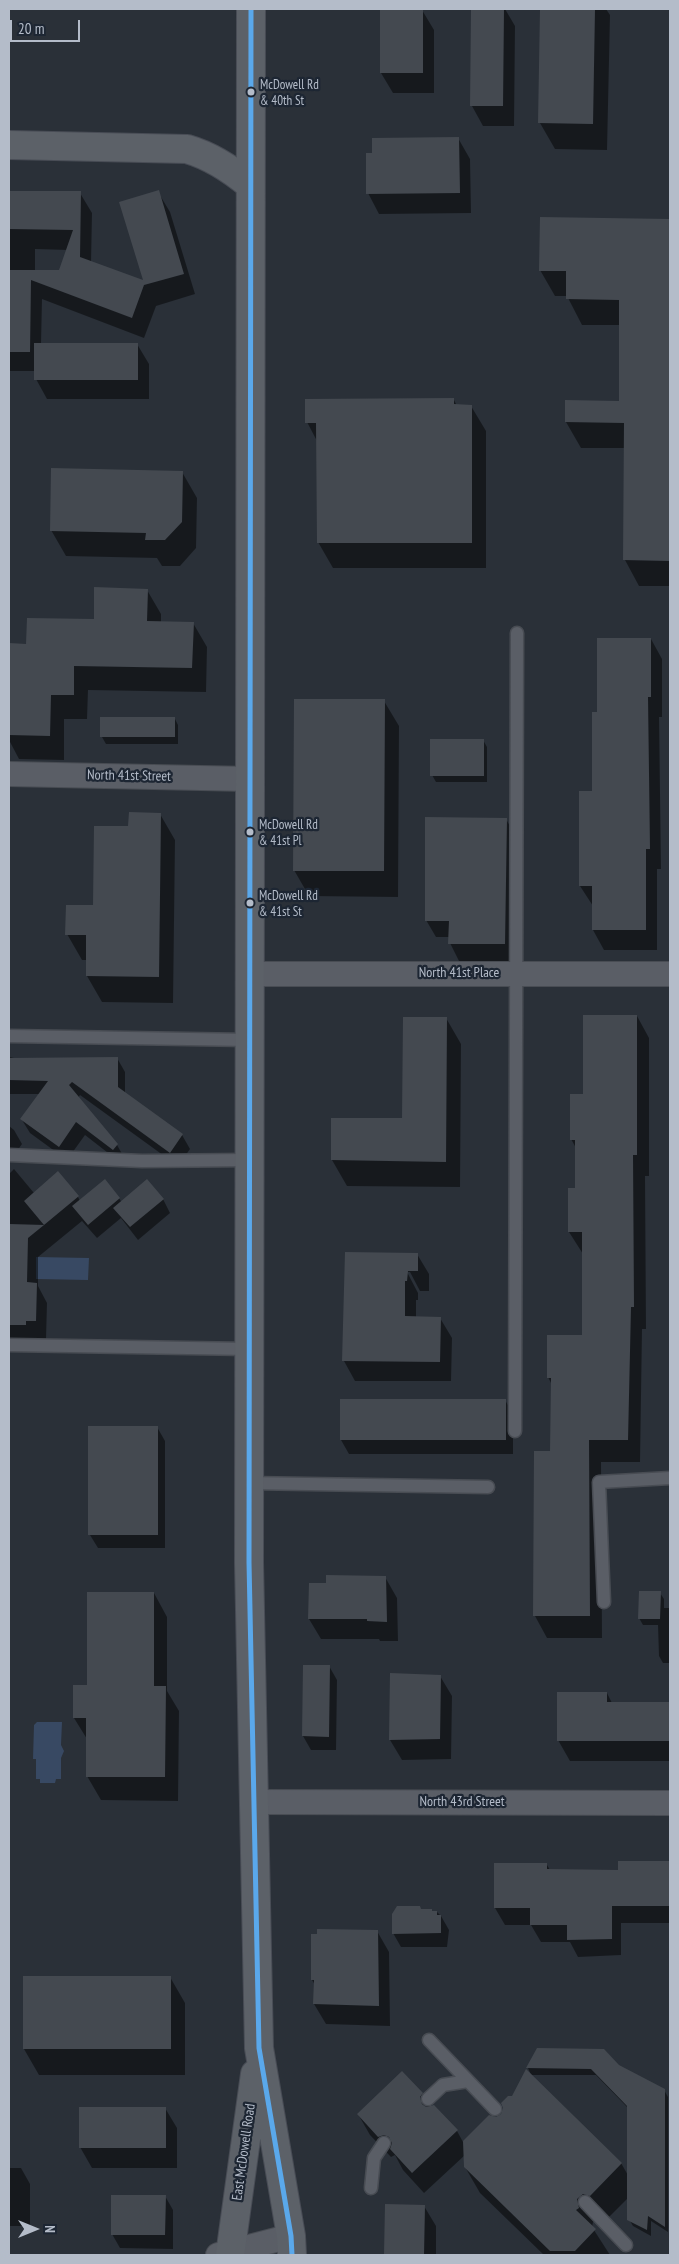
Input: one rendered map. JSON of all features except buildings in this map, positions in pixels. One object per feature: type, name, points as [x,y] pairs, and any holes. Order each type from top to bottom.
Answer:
[{"type":"main road","name":"East McDowell Road","points":[[251,9],[248,1483],[253,1802],[259,2048],[292,2245]]},
{"type":"main road","points":[[9,145],[187,149],[208,156],[231,169],[250,185]]},
{"type":"main road","name":"East McDowell Road","points":[[226,2255],[259,2048]]},
{"type":"street","name":"North 41st Street","points":[[9,774],[249,779]]},
{"type":"street","name":"North 41st Place","points":[[249,974],[670,974]]},
{"type":"street","name":"North 43rd Street","points":[[253,1802],[670,1803]]},
{"type":"street","points":[[226,2255],[292,2245]]},
{"type":"lane","points":[[515,1431],[514,973],[517,633]]},
{"type":"lane","points":[[9,1036],[248,1040]]},
{"type":"lane","points":[[9,1155],[142,1161],[248,1160]]},
{"type":"lane","points":[[9,1345],[248,1349]]},
{"type":"lane","points":[[604,1602],[599,1482],[670,1478]]},
{"type":"lane","points":[[248,1483],[488,1487]]},
{"type":"lane","points":[[429,2040],[495,2109]]},
{"type":"lane","points":[[428,2099],[443,2085],[468,2081]]},
{"type":"lane","points":[[371,2188],[374,2158],[384,2143]]},
{"type":"lane","points":[[585,2202],[626,2245]]},
{"type":"water","points":[[36,1257],[89,1258],[88,1280],[36,1279]]},
{"type":"water","points":[[37,1722],[62,1722],[61,1745],[64,1751],[61,1758],[61,1779],[56,1779],[55,1783],[40,1783],[40,1779],[36,1779],[36,1759],[33,1759],[34,1725]]},
{"type":"transit line","points":[[251,9],[249,1562],[259,2048],[291,2236],[292,2255]]},
{"type":"place","name":"McDowell Rd & 40th St","points":[[251,92]]},
{"type":"place","name":"McDowell Rd & 41st Pl","points":[[250,832]]},
{"type":"place","name":"McDowell Rd & 41st St","points":[[250,903]]}]
